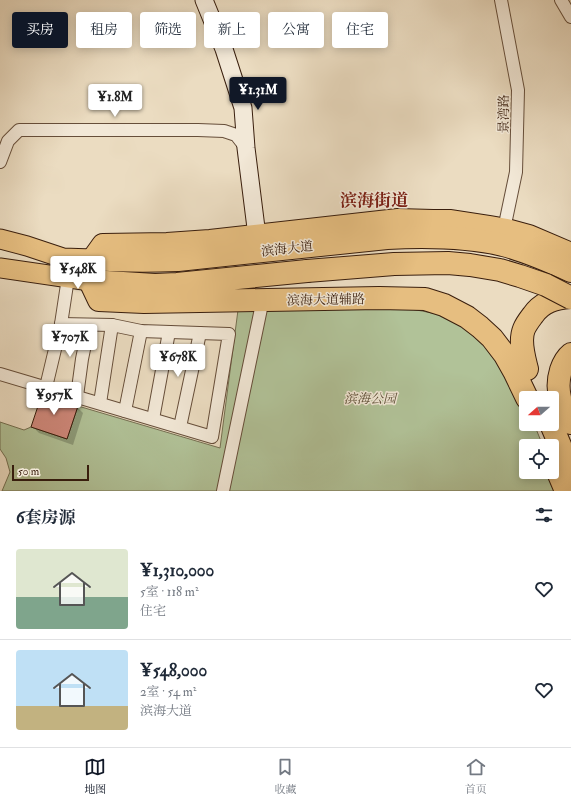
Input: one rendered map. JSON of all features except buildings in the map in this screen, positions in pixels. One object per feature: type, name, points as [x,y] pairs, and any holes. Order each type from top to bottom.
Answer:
[{"type":"highway","points":[[93,260],[103,245],[167,244],[210,241],[398,220],[452,221],[504,229],[529,236],[571,254]]},
{"type":"highway","name":"滨海大道","points":[[93,260],[153,261],[200,258],[387,238],[444,237],[502,245],[520,250],[571,272]]},
{"type":"highway","name":"滨海大道","points":[[90,281],[177,284],[394,264],[448,263],[500,270],[546,285],[571,297]]},
{"type":"highway","name":"滨海大道辅路","points":[[90,281],[99,300],[144,302],[263,299],[425,299],[444,305],[467,317],[492,338],[505,355],[524,391]]},
{"type":"highway","points":[[177,284],[192,292],[227,290],[340,290],[410,288],[427,291],[446,296],[469,306],[488,320],[503,335],[527,369]]},
{"type":"highway","points":[[536,391],[523,355],[522,343],[524,329],[529,319],[537,309],[545,303],[555,299],[571,297]]},
{"type":"highway","points":[[571,354],[563,365],[559,377],[558,389],[562,404],[571,423]]},
{"type":"highway","points":[[554,431],[571,471]]},
{"type":"highway","points":[[559,474],[566,491]]},
{"type":"main road","name":"滨海大道","points":[[0,239],[64,258],[93,260]]},
{"type":"main road","name":"滨海大道","points":[[0,268],[90,281]]},
{"type":"street","points":[[204,0],[224,49],[243,108],[246,148],[257,236]]},
{"type":"street","name":"景湾路","points":[[501,0],[518,90],[516,172],[504,229]]},
{"type":"street","points":[[561,0],[571,17]]},
{"type":"street","points":[[0,162],[8,141],[19,130],[224,131],[236,135],[246,148]]},
{"type":"street","points":[[46,387],[61,324],[68,278],[64,258]]},
{"type":"street","points":[[223,491],[263,299]]},
{"type":"street","points":[[0,374],[212,437],[229,334],[140,331],[112,326],[61,324]]},
{"type":"street","points":[[76,396],[88,325]]},
{"type":"street","points":[[100,403],[112,326]]},
{"type":"street","points":[[125,411],[140,331]]},
{"type":"street","points":[[153,419],[169,332]]},
{"type":"street","points":[[180,427],[200,333]]},
{"type":"green space","name":"滨海公园","points":[[385,304],[453,317],[487,345],[519,396],[519,431],[537,431],[540,439],[519,439],[519,479],[555,479],[561,491],[2,491],[10,472],[6,458],[0,449],[0,422],[24,430],[31,427],[67,439],[78,406],[220,448],[238,310]]},
{"type":"district","name":"滨海街道","points":[[374,200]]}]
